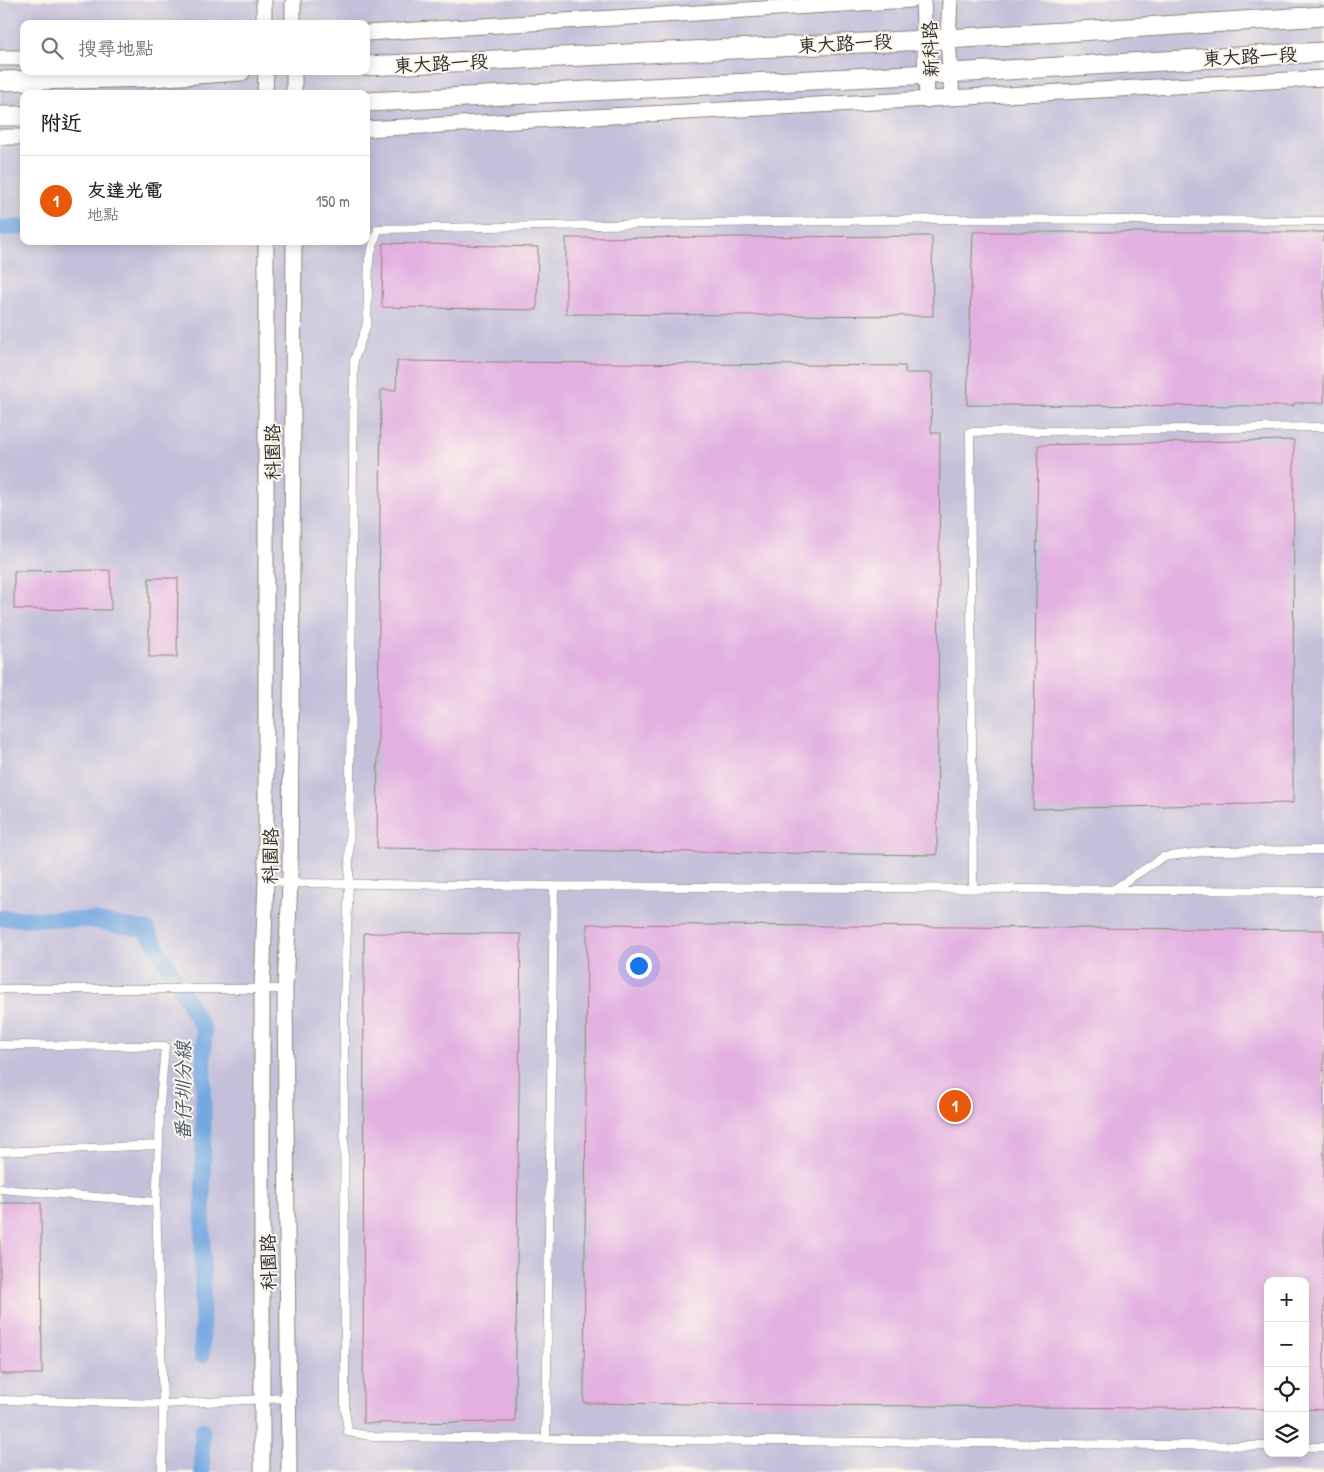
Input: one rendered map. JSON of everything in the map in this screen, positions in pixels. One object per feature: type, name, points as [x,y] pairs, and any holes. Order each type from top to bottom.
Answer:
[{"type":"street","points":[[264,0],[264,20]]},
{"type":"street","points":[[293,0],[293,20]]},
{"type":"street","points":[[370,33],[910,0]]},
{"type":"street","name":"新科路","points":[[923,0],[927,100]]},
{"type":"street","name":"新科路","points":[[950,0],[948,39],[952,73],[952,98]]},
{"type":"street","name":"東大路一段","points":[[370,66],[948,39],[1324,16]]},
{"type":"street","name":"東大路一段","points":[[370,102],[952,73],[1324,52]]},
{"type":"street","points":[[0,58],[20,58]]},
{"type":"street","points":[[0,81],[181,75]]},
{"type":"street","points":[[266,75],[266,90]]},
{"type":"street","points":[[294,75],[294,90]]},
{"type":"street","points":[[370,129],[1324,78]]},
{"type":"street","points":[[0,116],[20,116]]},
{"type":"street","points":[[0,138],[20,137]]},
{"type":"street","name":"科園路","points":[[262,1472],[262,989],[266,880],[266,245]]},
{"type":"street","name":"科園路","points":[[289,1472],[290,1398],[285,989],[290,883],[294,245]]},
{"type":"lane","points":[[1264,1446],[546,1437],[375,1437],[348,1432],[345,1409],[344,998],[349,883],[354,360],[367,324],[369,259],[378,229],[946,219],[1324,221]]},
{"type":"lane","points":[[972,889],[970,432],[1324,427]]},
{"type":"lane","points":[[1114,890],[1164,857],[1208,851],[1324,850]]},
{"type":"lane","points":[[266,880],[290,883],[554,886],[1324,891]]},
{"type":"lane","points":[[546,1437],[554,886]]},
{"type":"lane","points":[[0,989],[285,989]]},
{"type":"lane","points":[[0,1045],[164,1046],[156,1202],[163,1404],[162,1472]]},
{"type":"lane","points":[[0,1152],[159,1145]]},
{"type":"lane","points":[[0,1189],[156,1202]]},
{"type":"lane","points":[[0,1400],[163,1404],[262,1401],[290,1398]]},
{"type":"lane","points":[[1309,1447],[1324,1447]]},
{"type":"shaded area","points":[[0,0],[1324,0],[1324,1472],[0,1472]]},
{"type":"building","points":[[973,232],[1324,232],[1324,403],[1294,403],[1294,406],[967,405]]},
{"type":"building","points":[[932,236],[933,316],[566,314],[566,238]]},
{"type":"building","points":[[383,243],[538,247],[537,310],[382,307]]},
{"type":"building","points":[[397,361],[905,366],[905,373],[932,373],[931,433],[940,433],[937,855],[377,848],[381,390],[396,390]]},
{"type":"building","points":[[1294,440],[1293,803],[1033,809],[1038,445]]},
{"type":"building","points":[[110,570],[111,610],[14,609],[14,571]]},
{"type":"building","points":[[149,578],[178,578],[177,657],[149,657]]},
{"type":"building","points":[[587,924],[1324,930],[1324,1410],[1309,1409],[1309,1277],[1264,1277],[1264,1409],[584,1403]]},
{"type":"building","points":[[364,933],[521,934],[515,1422],[363,1423]]},
{"type":"building","points":[[0,1203],[41,1203],[42,1374],[0,1374]]},
{"type":"waterway","name":"番仔圳分線","points":[[0,228],[20,227]]},
{"type":"waterway","name":"番仔圳分線","points":[[0,918],[91,920],[147,930],[204,1030],[202,1355]]},
{"type":"waterway","name":"番仔圳分線","points":[[202,1430],[202,1472]]},
{"type":"place","name":"友達光電","points":[[955,1106]]}]
